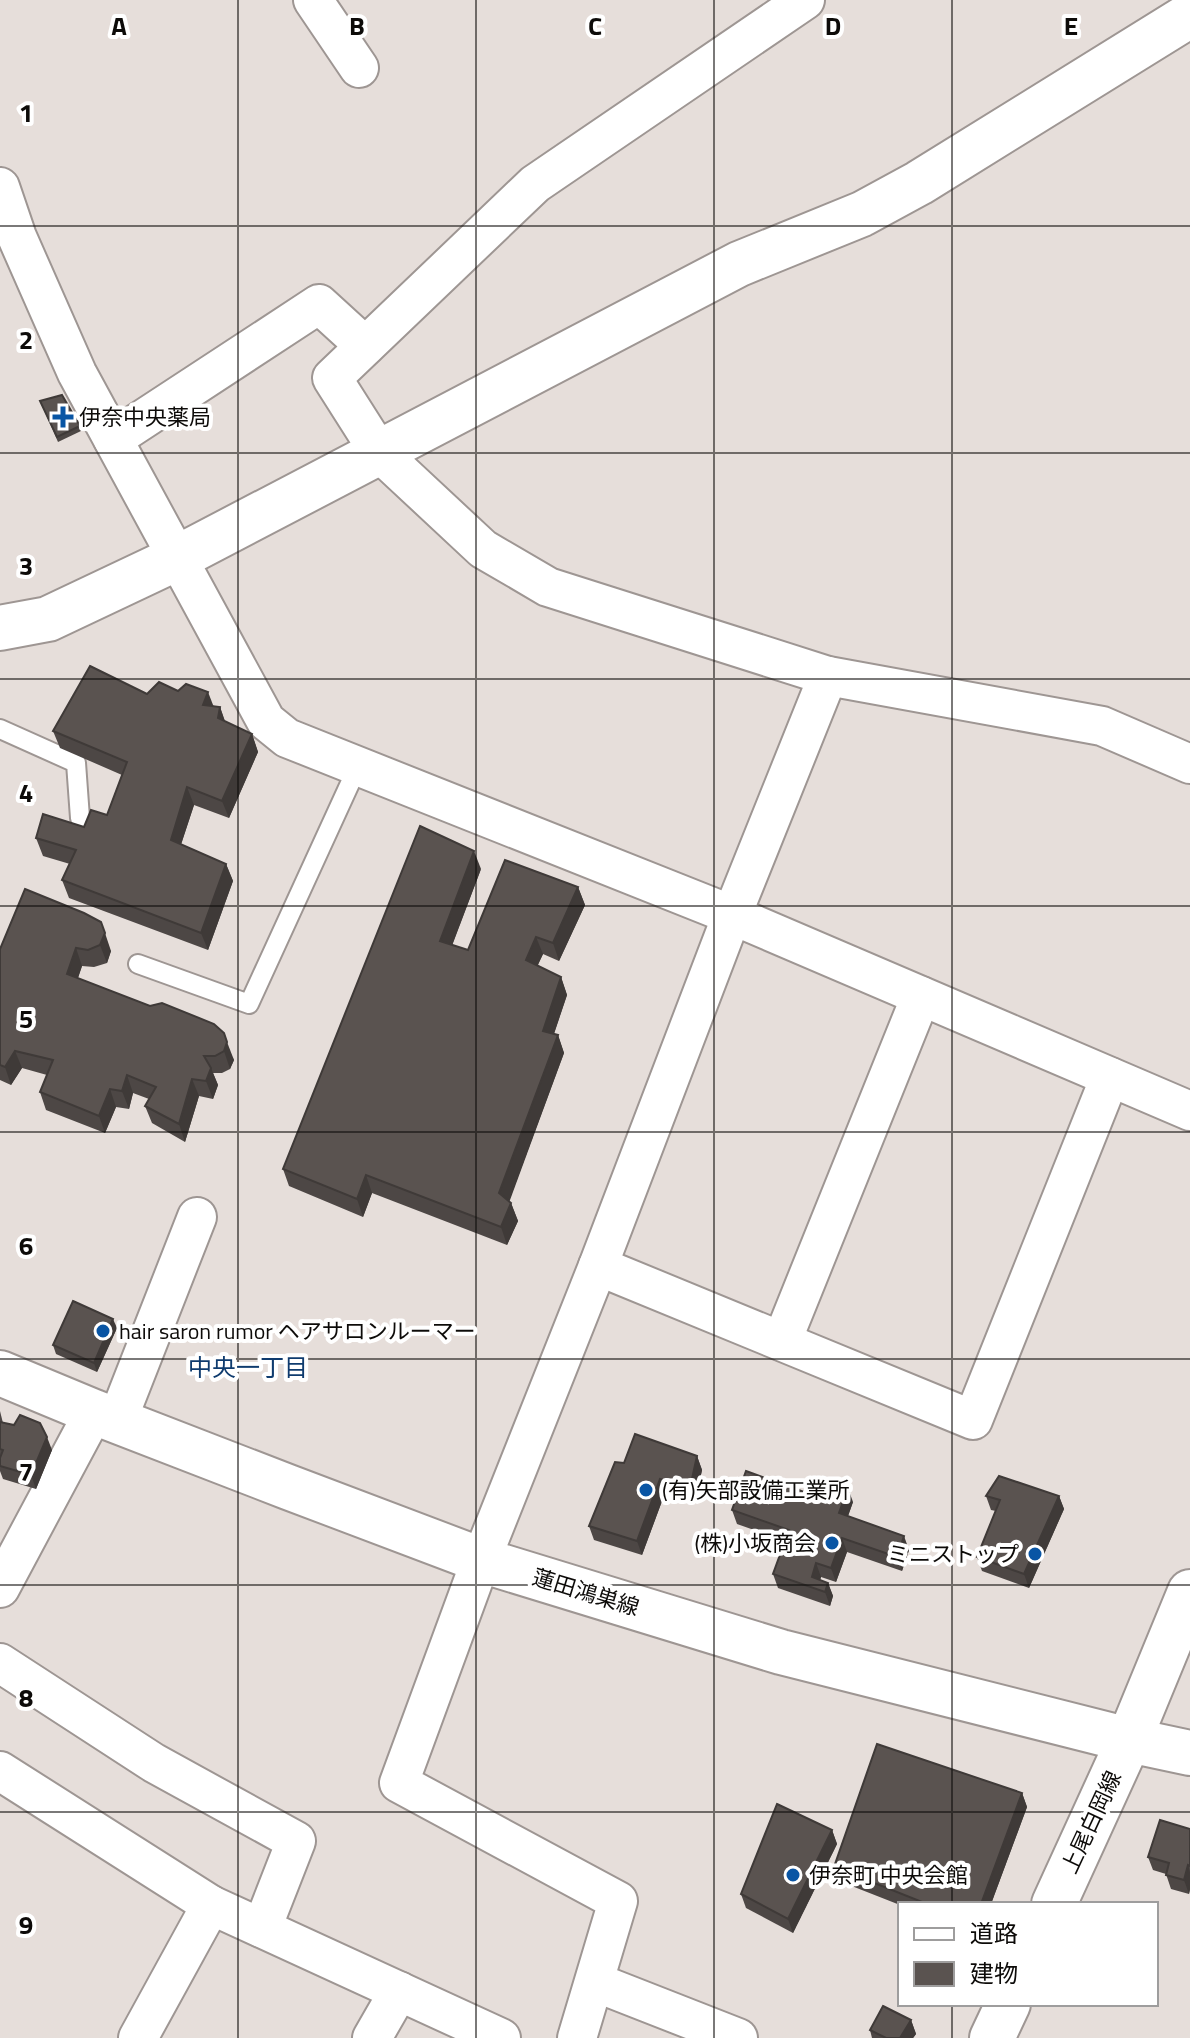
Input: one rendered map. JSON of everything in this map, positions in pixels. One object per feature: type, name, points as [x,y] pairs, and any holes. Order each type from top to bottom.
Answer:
[{"type":"street","points":[[313,0],[359,68]]},
{"type":"street","points":[[805,0],[535,184],[332,378],[379,452],[483,549],[548,587],[828,676],[1102,726],[1190,764]]},
{"type":"street","points":[[0,628],[48,619],[177,558],[739,264],[862,214],[919,183],[1190,15]]},
{"type":"street","points":[[0,187],[17,237],[71,360],[266,721],[287,738],[732,915],[1190,1111]]},
{"type":"street","points":[[113,439],[319,304],[365,346]]},
{"type":"street","points":[[577,2038],[618,1901],[399,1783],[481,1560],[828,676]]},
{"type":"street","points":[[782,1341],[921,996]]},
{"type":"street","points":[[598,1266],[973,1420],[1110,1077]]},
{"type":"street","points":[[0,1588],[105,1416],[197,1217]]},
{"type":"street","name":"蓮田鴻巣線","points":[[0,1373],[481,1560],[781,1652],[1190,1753]]},
{"type":"street","name":"上尾白岡線","points":[[1055,1902],[1129,1740],[1190,1592]]},
{"type":"street","points":[[0,1663],[154,1763],[296,1841],[262,1928]]},
{"type":"street","points":[[0,1771],[211,1905],[501,2038]]},
{"type":"street","points":[[138,2038],[211,1905]]},
{"type":"street","points":[[595,1982],[738,2038]]},
{"type":"street","points":[[372,2038],[399,1991]]},
{"type":"street","points":[[992,2038],[1007,2006]]},
{"type":"lane","points":[[0,729],[76,763],[80,818]]},
{"type":"lane","points":[[138,964],[249,1004],[358,766]]},
{"type":"building","points":[[62,395],[80,426],[57,437],[40,401]]},
{"type":"building","points":[[90,666],[147,694],[159,682],[178,691],[186,684],[208,692],[203,705],[220,707],[218,718],[252,734],[222,801],[187,787],[171,840],[226,864],[201,933],[62,880],[76,850],[36,838],[43,814],[84,827],[91,810],[107,815],[127,762],[53,731]]},
{"type":"building","points":[[420,826],[474,851],[440,941],[468,950],[505,860],[578,887],[553,943],[536,937],[526,960],[561,977],[543,1031],[558,1035],[499,1193],[511,1203],[501,1227],[366,1175],[357,1199],[283,1169]]},
{"type":"building","points":[[25,889],[101,922],[105,933],[100,945],[88,950],[76,948],[67,974],[150,1006],[162,1003],[214,1024],[224,1033],[227,1042],[224,1051],[215,1056],[204,1056],[211,1068],[206,1081],[192,1079],[179,1124],[145,1106],[156,1087],[127,1075],[122,1091],[110,1089],[99,1116],[40,1092],[53,1060],[15,1051],[5,1067],[0,1065],[0,949]]},
{"type":"building","points":[[73,1301],[113,1319],[94,1363],[53,1345]]},
{"type":"building","points":[[20,1415],[40,1423],[47,1437],[31,1475],[0,1466],[3,1450],[0,1449],[0,1422],[14,1425]]},
{"type":"building","points":[[635,1434],[697,1456],[690,1488],[660,1479],[637,1541],[589,1526],[615,1462],[624,1463]]},
{"type":"building","points":[[746,1471],[818,1497],[825,1480],[848,1488],[839,1513],[904,1536],[897,1557],[842,1538],[831,1568],[816,1563],[812,1577],[828,1583],[825,1592],[773,1574],[789,1530],[732,1510]]},
{"type":"building","points":[[999,1476],[1059,1496],[1024,1574],[977,1557],[1000,1500],[986,1496]]},
{"type":"building","points":[[877,1744],[1022,1793],[982,1902],[922,1902],[834,1867]]},
{"type":"building","points":[[777,1804],[832,1830],[788,1919],[741,1894]]},
{"type":"building","points":[[1160,1820],[1190,1829],[1190,1866],[1184,1880],[1166,1875],[1169,1863],[1148,1857]]},
{"type":"building","points":[[883,2006],[911,2020],[900,2038],[886,2038],[870,2030]]},
{"type":"place","name":"伊奈中央薬局","points":[[63,417]]},
{"type":"place","name":"hair saron rumor ヘアサロンルーマー","points":[[103,1331]]},
{"type":"place","name":"(有)矢部設備工業所","points":[[646,1490]]},
{"type":"place","name":"(株)小坂商会","points":[[832,1543]]},
{"type":"place","name":"ミニストップ","points":[[1035,1554]]},
{"type":"place","name":"伊奈町 中央会館","points":[[793,1875]]},
{"type":"district","name":"中央一丁目","points":[[248,1367]]}]
